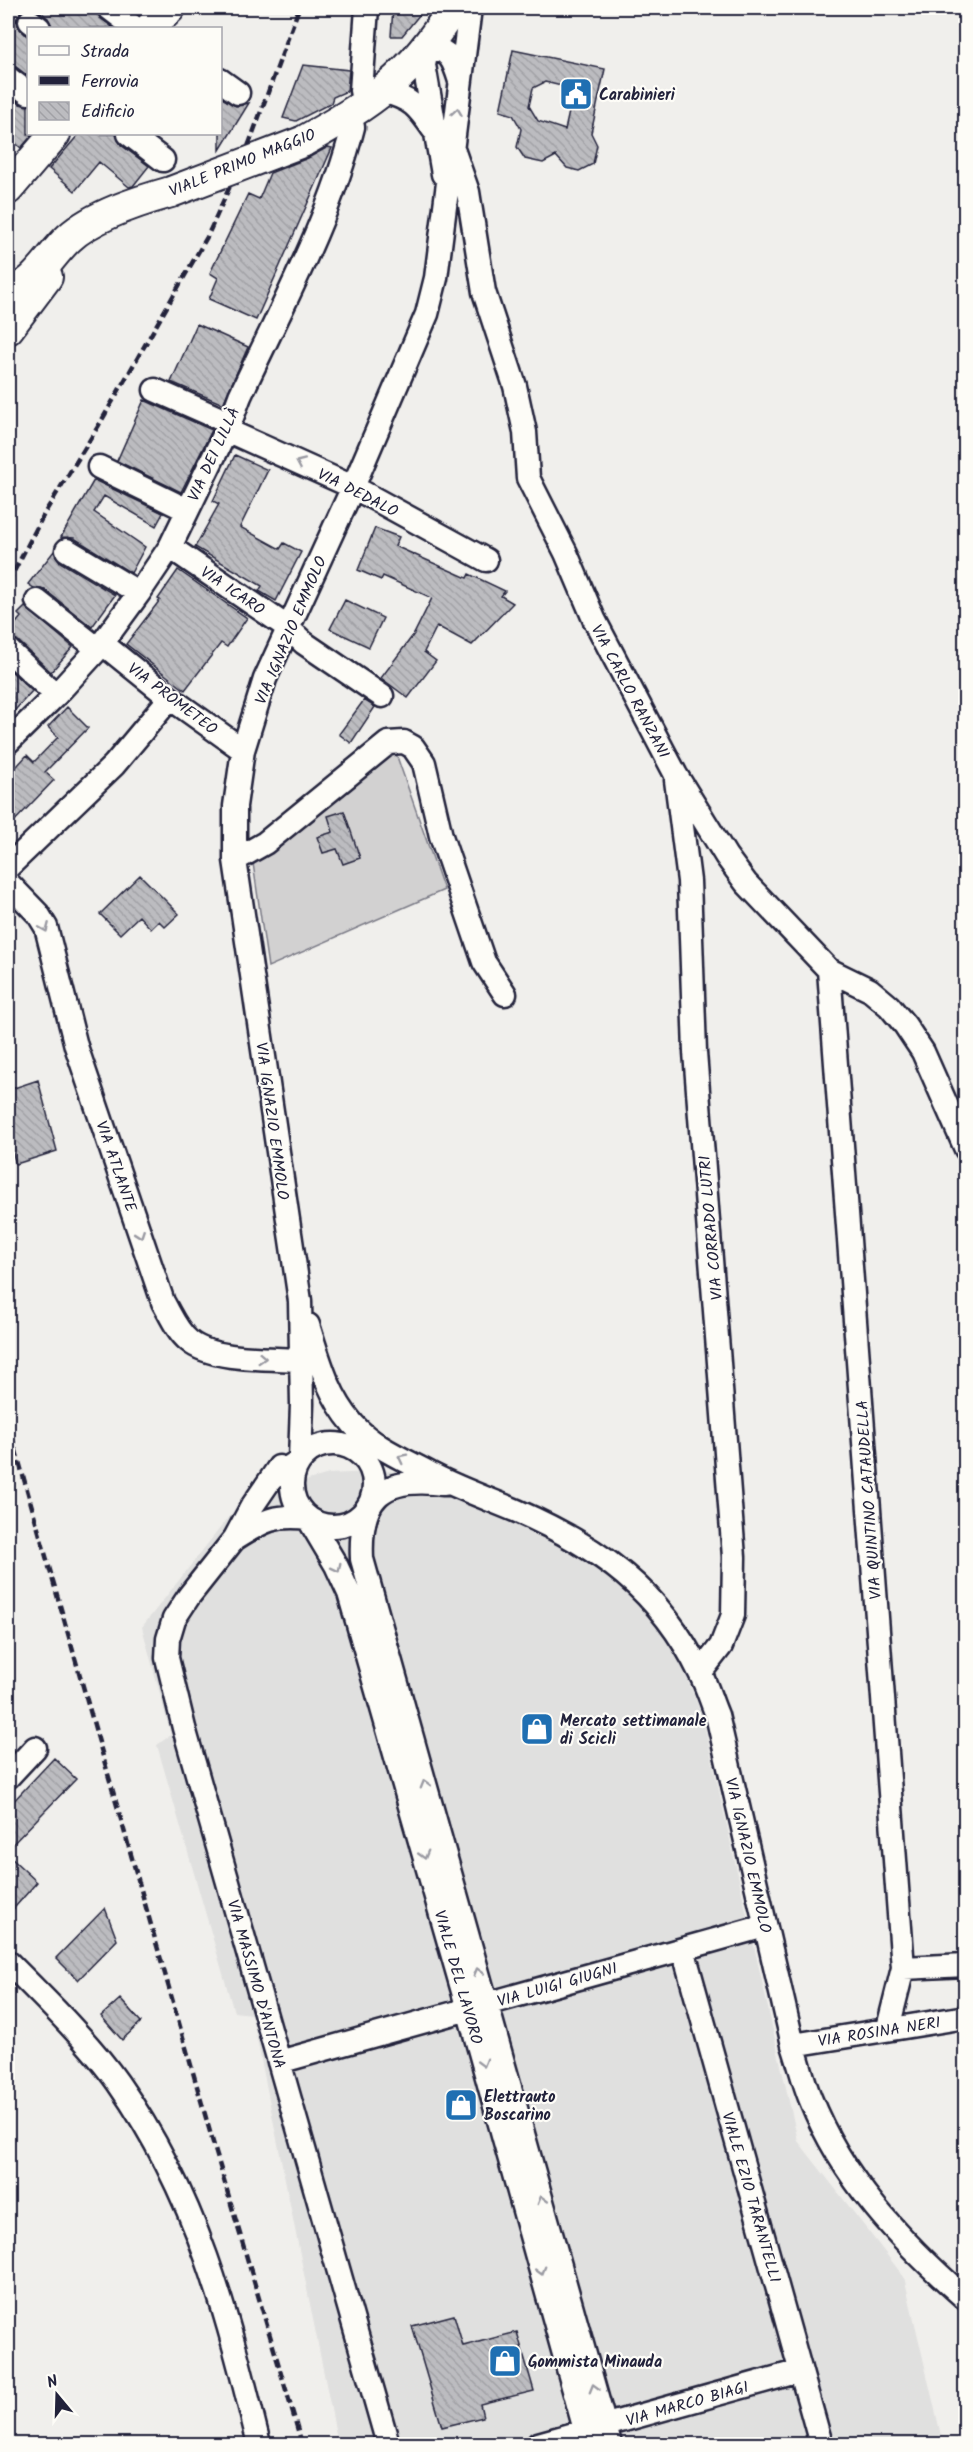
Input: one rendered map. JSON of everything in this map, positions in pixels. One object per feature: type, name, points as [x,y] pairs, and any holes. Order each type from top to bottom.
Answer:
[{"type":"main road","points":[[151,27],[170,8]]},
{"type":"main road","name":"VIALE PRIMO MAGGIO","points":[[94,223],[133,203],[171,192],[302,142],[347,117],[372,91],[401,76],[428,45],[453,8]]},
{"type":"main road","points":[[8,189],[54,135]]},
{"type":"main road","points":[[8,292],[30,281],[69,238],[94,223]]},
{"type":"main road","points":[[8,329],[73,243],[94,223]]},
{"type":"street","points":[[109,8],[134,27]]},
{"type":"street","points":[[367,8],[372,91],[403,96],[412,103],[434,131]]},
{"type":"street","name":"VIA IGNAZIO EMMOLO","points":[[300,1301],[235,860],[235,806],[243,750],[265,679],[353,487],[427,314],[436,278],[470,8]]},
{"type":"street","points":[[446,190],[424,65],[428,45],[442,50],[451,57],[461,83]]},
{"type":"street","points":[[8,78],[27,92]]},
{"type":"street","name":"VIA DEI LILLÀ","points":[[8,742],[56,695],[100,646],[170,547],[228,426],[344,166],[353,127]]},
{"type":"street","points":[[130,135],[163,160]]},
{"type":"street","name":"VIA CARLO RANZANI","points":[[452,147],[468,192],[484,292],[515,386],[525,432],[528,478],[566,553],[594,619],[675,775],[746,883],[829,970],[870,990],[889,1006],[905,1025],[923,1053],[966,1149]]},
{"type":"street","name":"VIA DEDALO","points":[[155,390],[353,487],[486,560]]},
{"type":"street","points":[[99,466],[187,510]]},
{"type":"street","name":"VIA ICARO","points":[[170,547],[287,627],[304,643],[382,696]]},
{"type":"street","points":[[67,550],[139,593]]},
{"type":"street","name":"VIA PROMETEO","points":[[36,601],[243,750]]},
{"type":"street","points":[[8,650],[56,695]]},
{"type":"street","points":[[8,867],[114,765],[170,698]]},
{"type":"street","points":[[235,860],[265,843],[388,743],[404,742],[413,747],[424,763],[441,836],[484,962],[505,994]]},
{"type":"street","name":"VIA CORRADO LUTRI","points":[[675,775],[689,881],[695,1052],[734,1557],[733,1616],[721,1646],[700,1673]]},
{"type":"street","name":"VIA ATLANTE","points":[[8,884],[38,914],[46,927],[76,1046],[163,1302],[177,1328],[189,1341],[202,1350],[242,1357],[302,1360]]},
{"type":"street","name":"VIA QUINTINO CATAUDELLA","points":[[829,970],[903,1968],[888,2028]]},
{"type":"street","points":[[300,1301],[302,1360],[300,1460],[293,1475],[292,1491],[297,1506],[308,1518]]},
{"type":"street","points":[[300,1301],[327,1384],[338,1406],[354,1426],[357,1447],[371,1471],[374,1487],[363,1524],[361,1540],[365,1575],[478,2006]]},
{"type":"street","points":[[235,1538],[251,1508],[287,1453],[302,1404]]},
{"type":"street","points":[[271,1479],[310,1451],[322,1446],[357,1447],[453,1485]]},
{"type":"street","points":[[235,1538],[262,1521],[288,1515],[308,1518],[330,1526],[342,1525],[354,1521],[384,1491],[400,1483],[420,1481],[453,1485]]},
{"type":"street","name":"VIA IGNAZIO EMMOLO","points":[[453,1485],[518,1512],[598,1553],[631,1578],[656,1604],[700,1673],[717,1715],[793,2045],[810,2098],[836,2150],[865,2197],[915,2253],[966,2299]]},
{"type":"street","name":"VIALE DEL LAVORO","points":[[308,1518],[336,1565],[357,1616],[478,2006],[597,2437]]},
{"type":"street","name":"VIA MASSIMO D'ANTONA","points":[[235,1538],[189,1596],[174,1619],[168,1639],[167,1658],[184,1728],[388,2445]]},
{"type":"street","points":[[8,1777],[35,1748]]},
{"type":"street","name":"VIA LUIGI GIUGNI","points":[[279,2062],[765,1926]]},
{"type":"street","name":"VIALE EZIO TARANTELLI","points":[[683,1949],[821,2445]]},
{"type":"street","points":[[8,1962],[57,2013],[116,2081],[163,2155],[192,2216],[213,2272],[241,2368],[259,2445]]},
{"type":"street","points":[[903,1968],[966,1965]]},
{"type":"street","name":"VIA ROSINA NERI","points":[[793,2045],[966,2017]]},
{"type":"street","name":"VIA MARCO BIAGI","points":[[538,2445],[597,2437],[801,2371]]},
{"type":"shaded area","points":[[394,748],[444,890],[268,967],[253,863]]},
{"type":"shaded area","points":[[390,1471],[528,1528],[582,1556],[618,1581],[648,1611],[682,1666],[702,1715],[798,2141],[904,2277],[943,2444],[338,2444],[252,2014],[234,2012],[157,1745],[171,1735],[142,1627],[243,1499],[329,1474]]},
{"type":"building","points":[[31,8],[96,8],[100,18],[113,27],[52,27],[48,18],[38,10]]},
{"type":"building","points":[[393,8],[425,8],[402,36],[391,36]]},
{"type":"building","points":[[17,20],[18,27],[27,36],[27,75],[16,67],[8,65],[8,27]]},
{"type":"building","points":[[513,50],[605,69],[591,133],[597,145],[593,164],[579,171],[567,168],[556,156],[543,163],[525,159],[517,147],[521,129],[513,115],[500,111]],"holes":[[[545,82],[574,89],[565,130],[538,121],[529,106],[533,88]]]},
{"type":"building","points":[[303,65],[349,70],[347,91],[333,97],[331,103],[296,121],[283,118]]},
{"type":"building","points":[[8,94],[20,104],[27,106],[27,135],[32,135],[21,148],[8,137]]},
{"type":"building","points":[[222,98],[236,106],[249,103],[220,150]]},
{"type":"building","points":[[78,135],[116,135],[121,145],[149,166],[133,186],[129,187],[99,162],[75,191],[49,169]]},
{"type":"building","points":[[328,147],[332,148],[256,320],[209,299],[218,278],[210,273],[248,194],[259,199],[270,173],[308,158]]},
{"type":"building","points":[[197,324],[248,347],[223,404],[171,382]]},
{"type":"building","points":[[144,400],[212,430],[181,492],[117,461]]},
{"type":"building","points":[[235,455],[268,470],[240,527],[280,549],[284,543],[301,552],[276,601],[259,591],[262,586],[195,547],[219,504],[213,501]]},
{"type":"building","points":[[94,480],[163,513],[156,526],[104,496],[94,512],[145,547],[131,573],[74,538],[61,537]]},
{"type":"building","points":[[375,528],[399,537],[395,546],[467,578],[469,574],[505,591],[501,596],[513,603],[472,645],[437,626],[424,652],[436,661],[408,698],[381,678],[414,634],[432,598],[383,576],[381,580],[358,570]]},
{"type":"building","points":[[54,551],[60,562],[115,595],[92,627],[45,590],[28,584]]},
{"type":"building","points":[[178,570],[247,618],[227,647],[221,643],[185,690],[126,644],[160,600],[158,599]]},
{"type":"building","points":[[345,600],[383,618],[369,647],[330,629]]},
{"type":"building","points":[[25,607],[73,647],[51,672],[17,640],[8,637],[8,633],[21,617],[18,614]]},
{"type":"building","points":[[8,668],[32,691],[8,718]]},
{"type":"building","points":[[364,700],[375,707],[351,743],[339,734]]},
{"type":"building","points":[[67,707],[88,728],[45,772],[54,780],[8,828],[8,776],[27,755],[34,762],[58,737],[48,727]]},
{"type":"building","points":[[344,811],[360,858],[343,864],[337,849],[323,853],[317,837],[333,832],[328,816]]},
{"type":"building","points":[[140,875],[179,914],[165,927],[159,921],[151,929],[139,916],[120,934],[100,914]]},
{"type":"building","points":[[38,1080],[57,1151],[16,1164],[8,1137],[8,1090]]},
{"type":"building","points":[[54,1758],[76,1779],[8,1849],[8,1807]]},
{"type":"building","points":[[8,1855],[37,1882],[8,1915]]},
{"type":"building","points":[[105,1908],[117,1940],[78,1980],[56,1958]]},
{"type":"building","points":[[120,1999],[141,2022],[122,2040],[101,2016]]},
{"type":"building","points":[[454,2315],[463,2346],[517,2332],[534,2391],[480,2404],[483,2417],[442,2427],[412,2326]]},
{"type":"railway","points":[[8,583],[44,514],[99,425],[207,237],[249,144],[299,8]]},
{"type":"railway","points":[[8,1423],[216,2153],[302,2444]]},
{"type":"place","name":"Carabinieri","points":[[576,94]]},
{"type":"place","name":"Mercato settimanale di Scicli","points":[[537,1729]]},
{"type":"place","name":"Elettrauto Boscarino","points":[[461,2105]]},
{"type":"place","name":"Gommista Minauda","points":[[505,2361]]}]
